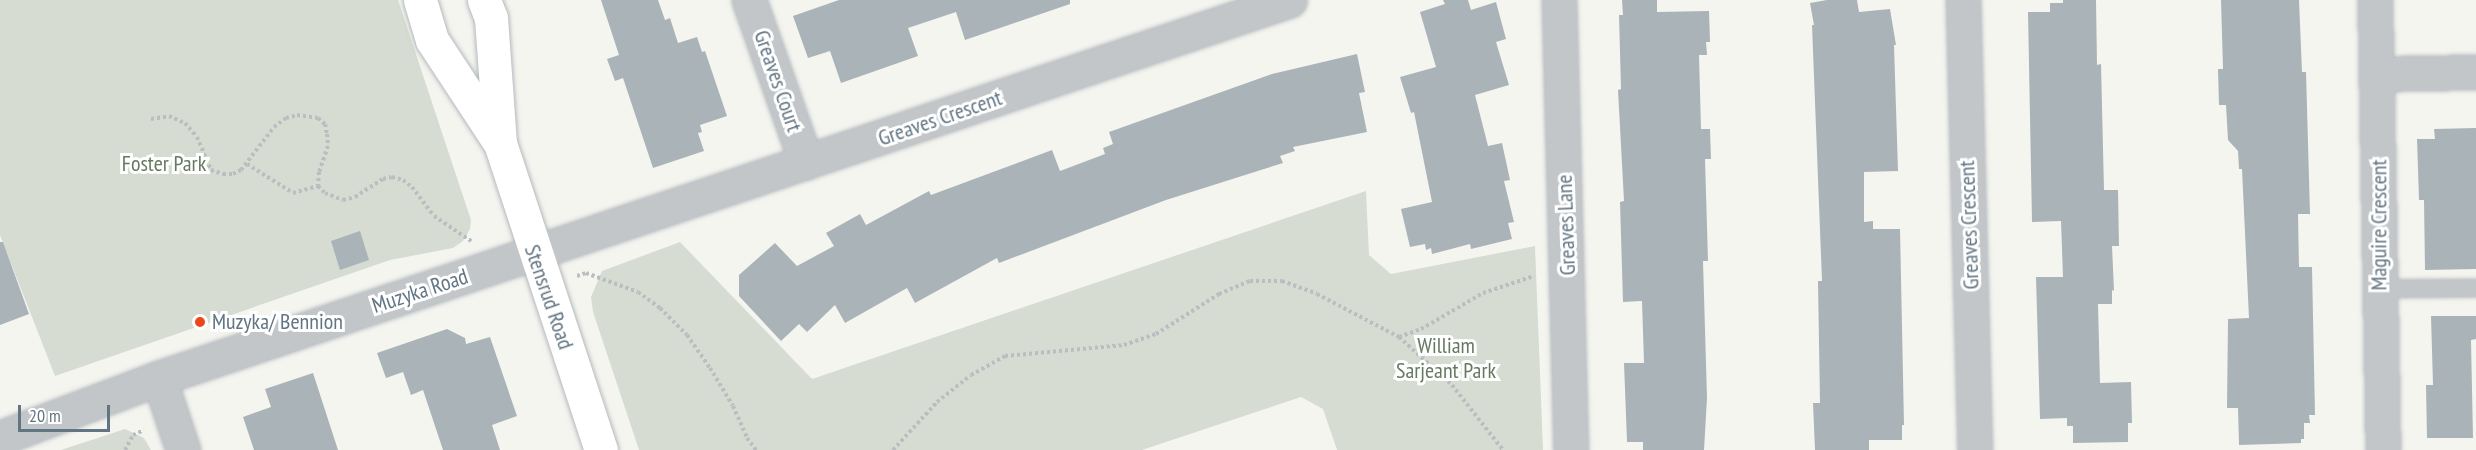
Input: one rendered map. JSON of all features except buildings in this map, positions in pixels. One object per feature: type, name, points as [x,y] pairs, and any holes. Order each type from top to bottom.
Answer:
[{"type":"street","name":"Stensrud Road","points":[[420,0],[432,40],[500,143]]},
{"type":"street","name":"Stensrud Road","points":[[484,0],[491,18],[500,143],[601,450]]},
{"type":"street","name":"Greaves Court","points":[[749,0],[806,162]]},
{"type":"street","name":"Greaves Crescent","points":[[590,234],[1290,0]]},
{"type":"street","name":"Greaves Lane","points":[[1559,0],[1571,450]]},
{"type":"street","name":"Greaves Crescent","points":[[1963,0],[1975,450]]},
{"type":"street","name":"Maguire Crescent","points":[[2375,0],[2384,450]]},
{"type":"street","points":[[2377,74],[2476,72]]},
{"type":"street","name":"Muzyka Road","points":[[0,438],[159,378],[590,234]]},
{"type":"street","points":[[159,378],[183,450]]},
{"type":"lane","points":[[2379,289],[2476,288]]},
{"type":"path","points":[[151,119],[169,116],[184,123],[197,137],[211,170],[233,174],[247,164],[274,127],[286,118],[309,115],[318,118],[325,124],[328,146],[319,172],[318,186]]},
{"type":"path","points":[[247,164],[293,193],[318,186]]},
{"type":"path","points":[[318,186],[333,198],[343,200],[355,197],[383,179],[392,177],[403,180],[412,187],[434,216],[474,243],[484,270]]},
{"type":"path","points":[[586,273],[638,292],[660,308],[680,328],[722,387],[747,438],[756,450]]},
{"type":"path","points":[[1399,337],[1420,329],[1483,293],[1538,275]]},
{"type":"path","points":[[893,450],[937,402],[970,375],[1005,356],[1124,345],[1156,334],[1219,294],[1250,281],[1282,281],[1308,291],[1399,337],[1452,385],[1503,450]]},
{"type":"green space","name":"Foster Park","points":[[0,0],[398,0],[471,220],[470,229],[463,241],[453,248],[390,260],[55,376],[0,235]]},
{"type":"green space","name":"William Sarjeant Park","points":[[1366,191],[1369,255],[1391,274],[1535,246],[1543,450],[1337,450],[1323,409],[1301,397],[1142,450],[639,450],[593,312],[591,297],[602,271],[680,242],[812,379]]},
{"type":"green space","points":[[125,429],[144,438],[151,450],[61,450]]},
{"type":"place","name":"Muzyka/ Bennion","points":[[200,322]]}]
